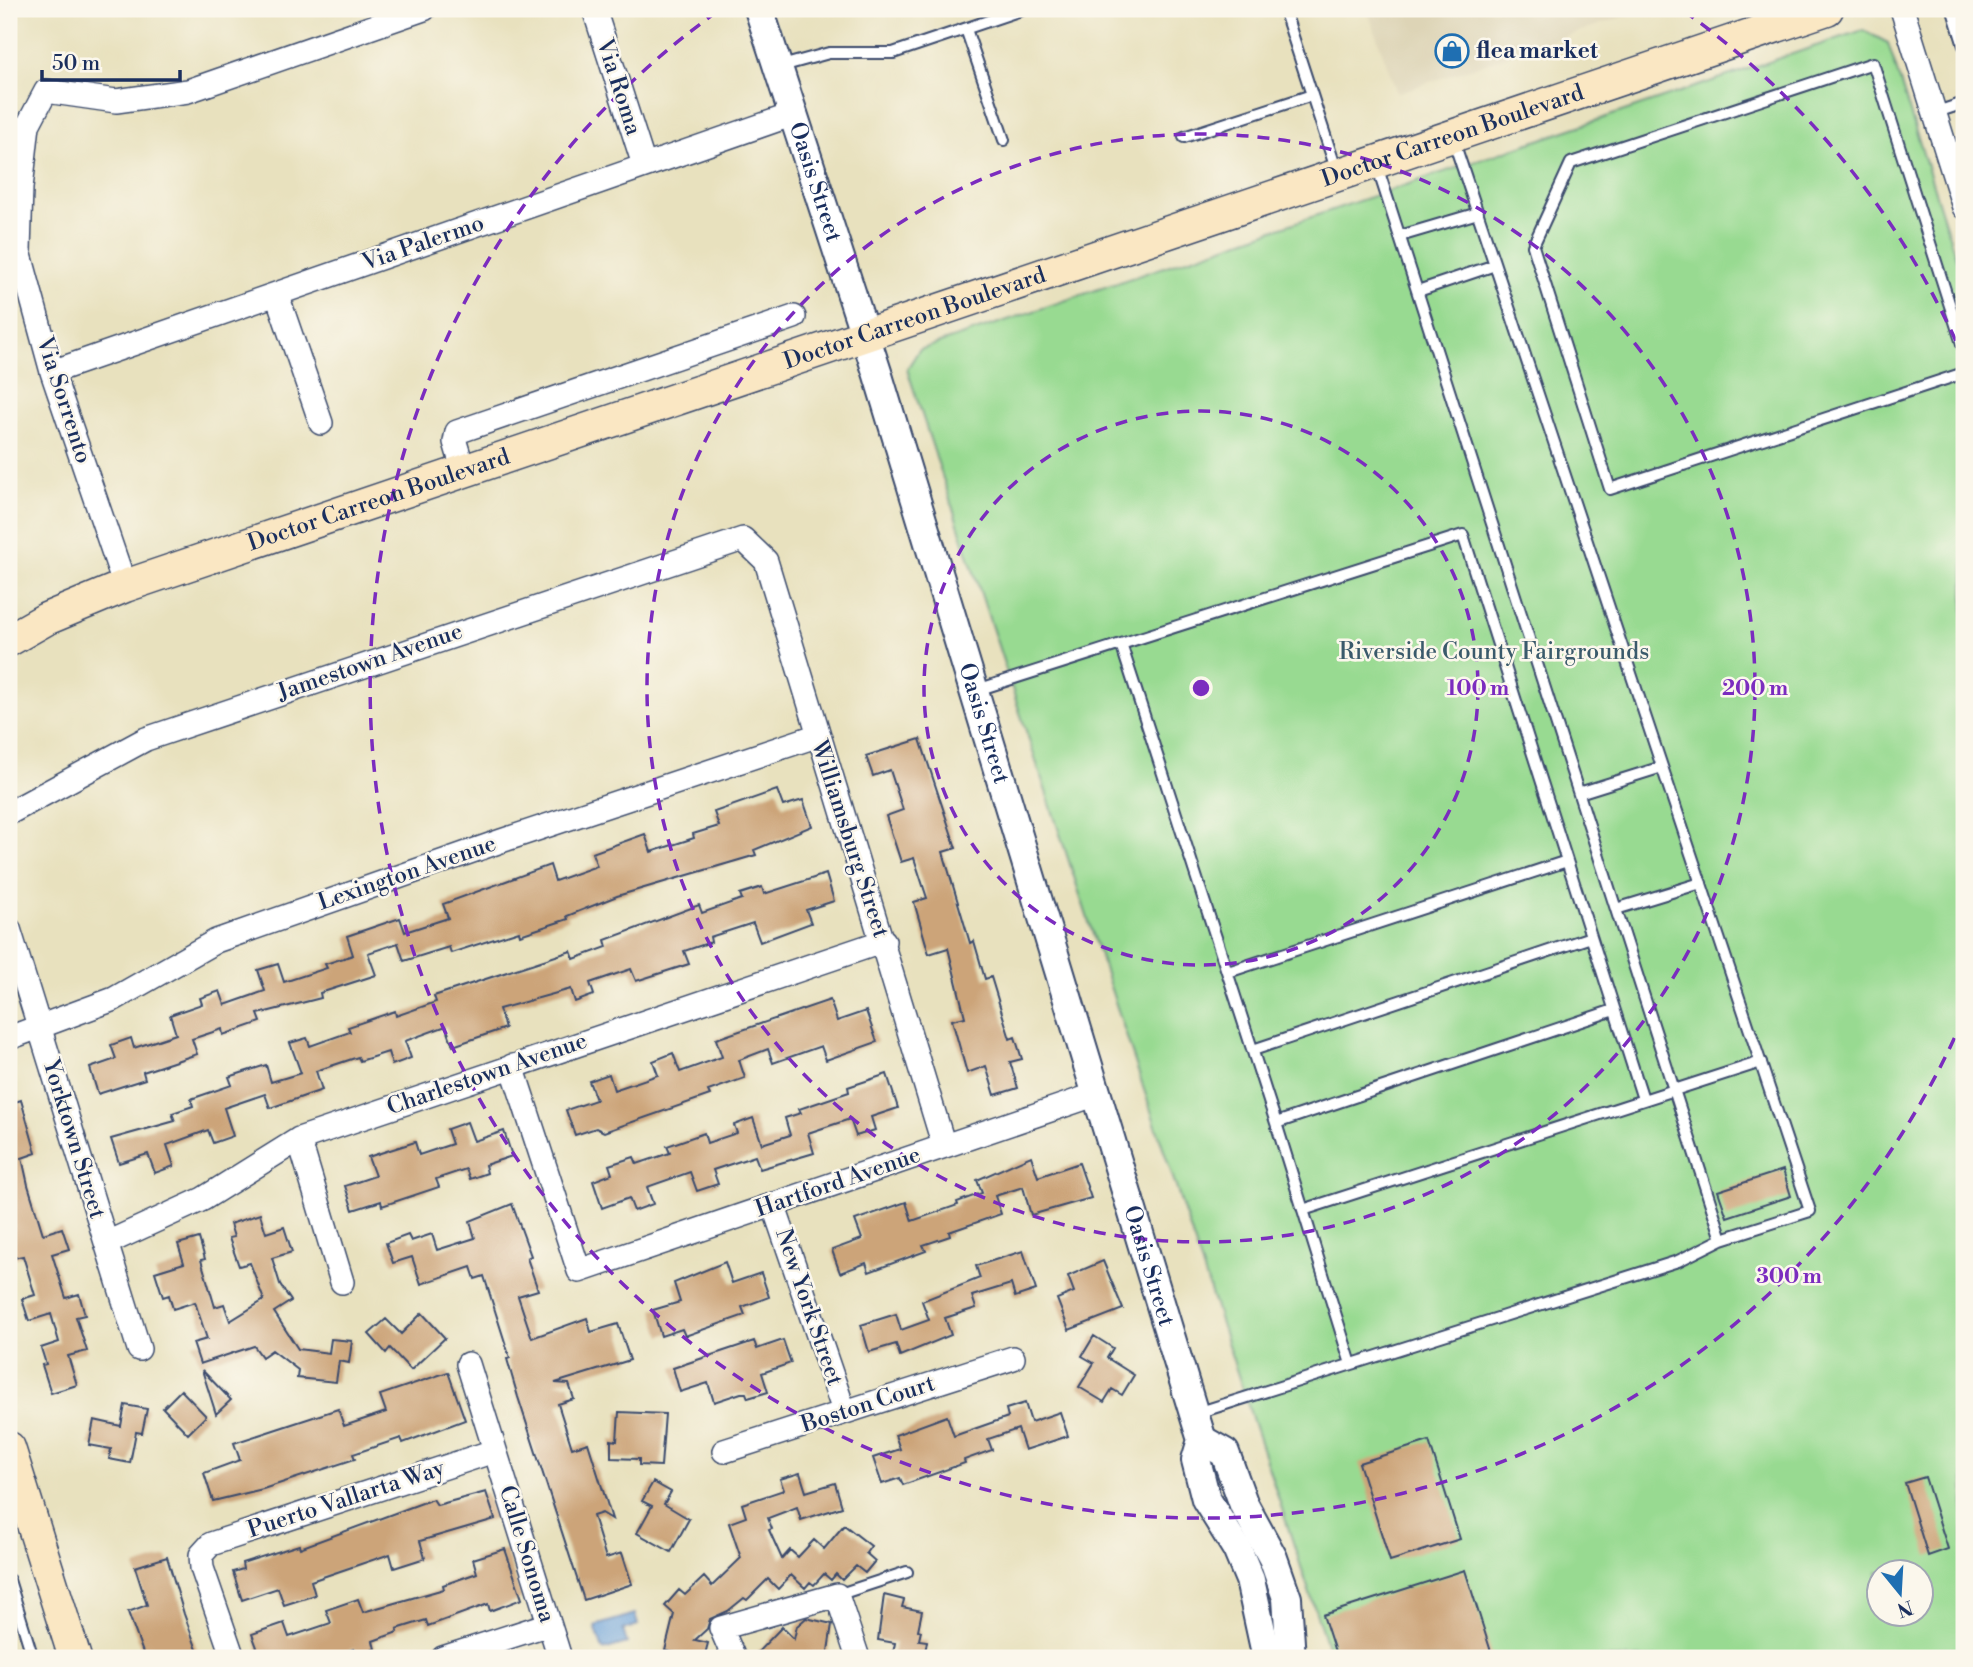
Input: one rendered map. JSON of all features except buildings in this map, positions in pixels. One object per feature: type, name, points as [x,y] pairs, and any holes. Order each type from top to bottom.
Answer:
[{"type":"main road","name":"Doctor Carreon Boulevard","points":[[9,640],[46,619],[125,586],[463,469],[1827,9]]},
{"type":"main road","points":[[9,1448],[75,1658]]},
{"type":"street","name":"Via Sorrento","points":[[125,586],[52,372],[19,251],[21,188],[28,125],[46,91],[116,101],[188,91],[424,9]]},
{"type":"street","name":"Via Roma","points":[[594,9],[644,165]]},
{"type":"street","name":"Oasis Street","points":[[759,9],[865,335],[1198,1427],[1196,1460],[1206,1499],[1237,1549],[1250,1580],[1267,1658]]},
{"type":"street","points":[[1902,9],[1964,207]]},
{"type":"street","name":"Via Palermo","points":[[52,372],[794,114]]},
{"type":"street","points":[[276,295],[321,423]]},
{"type":"street","points":[[463,469],[455,442],[457,432],[793,317]]},
{"type":"street","name":"Williamsburg Street","points":[[743,539],[766,561],[816,736],[884,941],[944,1146]]},
{"type":"street","name":"Jamestown Avenue","points":[[9,813],[146,739],[743,539]]},
{"type":"street","name":"Lexington Avenue","points":[[9,1038],[114,999],[216,941],[501,841],[816,736]]},
{"type":"street","name":"Yorktown Street","points":[[9,929],[139,1349]]},
{"type":"street","name":"Charlestown Avenue","points":[[107,1243],[203,1199],[299,1139],[884,941]]},
{"type":"street","name":"Hartford Avenue","points":[[512,1066],[579,1271],[1097,1094]]},
{"type":"street","points":[[299,1139],[342,1282]]},
{"type":"street","name":"New York Street","points":[[773,1204],[844,1411]]},
{"type":"street","name":"Boston Court","points":[[724,1451],[1013,1358]]},
{"type":"street","name":"Calle Sonoma","points":[[468,1364],[560,1658]]},
{"type":"street","points":[[1198,1427],[1225,1452],[1244,1506],[1273,1558],[1286,1598],[1292,1658]]},
{"type":"street","name":"Puerto Vallarta Way","points":[[233,1658],[202,1568],[201,1555],[211,1544],[494,1451]]},
{"type":"street","points":[[734,1658],[721,1628],[837,1595],[858,1658]]},
{"type":"street","points":[[443,1658],[549,1624]]},
{"type":"lane","points":[[778,67],[829,53],[893,53],[1024,9]]},
{"type":"lane","points":[[1284,9],[1338,174]]},
{"type":"lane","points":[[1964,10],[1954,14],[1964,47]]},
{"type":"lane","points":[[965,29],[1004,140]]},
{"type":"lane","points":[[1964,350],[1873,63],[1571,163],[1533,246],[1610,489],[1964,373]]},
{"type":"lane","points":[[1184,137],[1312,95]]},
{"type":"lane","points":[[1934,113],[1964,103]]},
{"type":"lane","points":[[1198,1427],[1351,1364],[1678,1261],[1722,1239],[1810,1211],[1452,136]]},
{"type":"lane","points":[[1376,162],[1722,1239]]},
{"type":"lane","points":[[1400,236],[1478,213]]},
{"type":"lane","points":[[1418,292],[1495,265]]},
{"type":"lane","points":[[974,691],[1463,535],[1643,1099]]},
{"type":"lane","points":[[1121,644],[1253,1050],[1351,1364]]},
{"type":"lane","points":[[1579,793],[1662,767]]},
{"type":"lane","points":[[1228,972],[1567,861]]},
{"type":"lane","points":[[1616,909],[1701,883]]},
{"type":"lane","points":[[1253,1050],[1591,937]]},
{"type":"lane","points":[[1276,1123],[1614,1010]]},
{"type":"lane","points":[[1303,1210],[1761,1062]]},
{"type":"lane","points":[[837,1595],[907,1572]]},
{"type":"lane","points":[[9,1580],[33,1658]]},
{"type":"shaded area","name":"flea market","points":[[1367,9],[1646,9],[1397,93]]},
{"type":"green space","name":"Riverside County Fairgrounds","points":[[1863,30],[1888,43],[1964,283],[1964,1658],[1331,1658],[907,369],[919,350]]},
{"type":"water","points":[[635,1614],[638,1625],[623,1630],[627,1643],[603,1650],[595,1626]]},
{"type":"place","name":"flea market","points":[[1452,51]]}]
